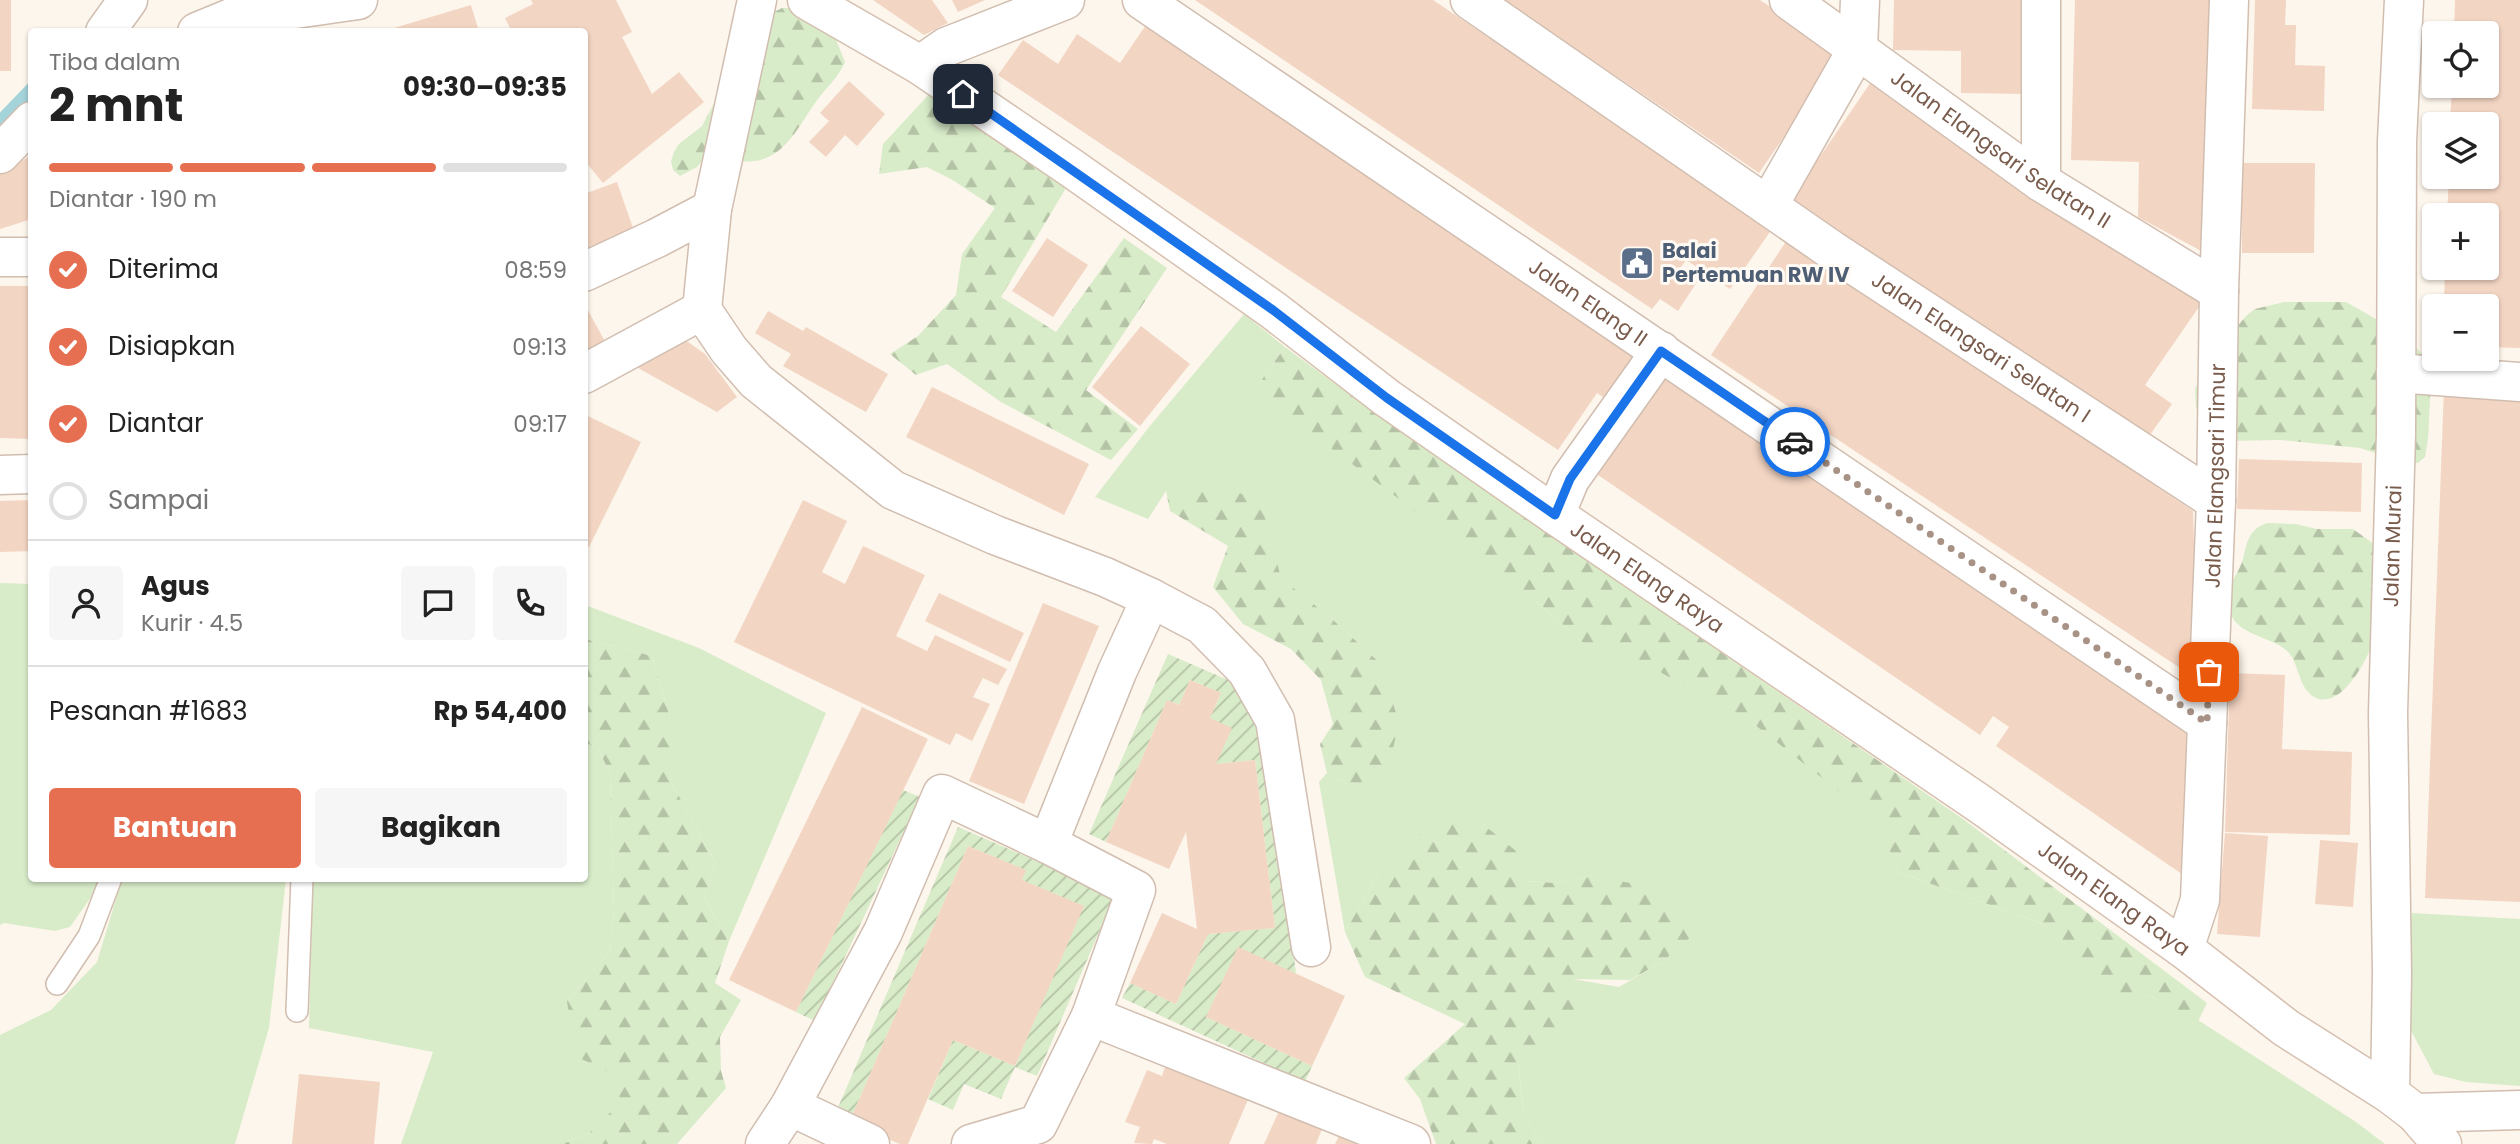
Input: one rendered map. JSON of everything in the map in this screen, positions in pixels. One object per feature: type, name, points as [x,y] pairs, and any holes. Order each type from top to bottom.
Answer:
[{"type":"street","points":[[108,28],[128,0]]},
{"type":"street","points":[[207,28],[231,18],[358,0]]},
{"type":"street","points":[[757,0],[712,209],[702,310],[729,350],[756,381],[893,490],[995,535],[1105,577],[1151,598],[1202,625],[1247,671],[1275,720],[1311,947]]},
{"type":"street","name":"Jalan Elang Raya","points":[[807,0],[920,65],[1273,310],[1387,398],[1980,804],[2184,949],[2286,1028],[2402,1103],[2442,1144]]},
{"type":"street","points":[[920,65],[946,47],[1065,0]]},
{"type":"street","name":"Jalan Elang II","points":[[1142,0],[2207,723]]},
{"type":"street","name":"Jalan Elangsari Selatan I","points":[[1470,0],[1832,250],[2216,501]]},
{"type":"street","name":"Jalan Elangsari Selatan II","points":[[1789,0],[2042,182],[2219,290]]},
{"type":"street","points":[[1768,206],[1858,48],[1860,0]]},
{"type":"street","points":[[2042,0],[2042,182]]},
{"type":"street","name":"Jalan Elangsari Timur","points":[[2184,949],[2200,900],[2216,501],[2219,290],[2229,0]]},
{"type":"street","name":"Jalan Murai","points":[[2402,1103],[2392,974],[2388,713],[2396,373],[2397,141],[2404,0]]},
{"type":"street","points":[[0,154],[28,125]]},
{"type":"street","points":[[588,270],[712,209]]},
{"type":"street","points":[[0,257],[28,257]]},
{"type":"street","points":[[588,371],[702,310]]},
{"type":"street","points":[[1555,515],[1570,479],[1661,351]]},
{"type":"street","points":[[2396,373],[2520,383]]},
{"type":"street","points":[[0,475],[28,474]]},
{"type":"street","points":[[1048,844],[1116,672],[1151,598]]},
{"type":"street","points":[[765,1144],[790,1106],[883,932],[942,794],[1048,844],[1136,890],[1091,1016],[1038,1124],[971,1144]]},
{"type":"street","points":[[1091,1016],[1411,1144]]},
{"type":"street","points":[[2402,1103],[2520,1110]]},
{"type":"street","points":[[790,1106],[870,1144]]},
{"type":"lane","points":[[57,984],[89,936],[109,882]]},
{"type":"lane","points":[[297,1011],[302,882]]},
{"type":"green space","points":[[782,8],[800,8],[835,37],[845,62],[842,68],[792,137],[775,153],[754,161],[736,160],[709,153],[697,167],[680,176],[673,170],[671,161],[674,152],[679,144],[702,126],[720,92],[774,12]]},
{"type":"green space","points":[[933,90],[1066,188],[1001,297],[1056,332],[1124,238],[1167,268],[1086,390],[1138,429],[1111,460],[1001,402],[947,364],[916,375],[890,354],[918,336],[956,295],[962,254],[995,208],[951,179],[927,167],[879,174],[883,144]]},
{"type":"green space","points":[[2284,302],[2346,302],[2406,336],[2422,354],[2422,371],[2430,371],[2425,457],[2418,463],[2407,463],[2360,448],[2281,440],[2223,441],[2202,423],[2196,407],[2195,389],[2210,358],[2255,309]]},
{"type":"green space","points":[[1244,314],[1285,347],[1258,385],[1535,600],[1591,650],[1610,643],[1755,725],[1880,823],[1898,872],[2043,924],[2120,992],[2150,996],[2198,1020],[2356,1122],[2385,1144],[1543,1144],[1524,1116],[1518,1062],[1545,1047],[1573,979],[1619,987],[1662,962],[1593,876],[1556,883],[1524,881],[1515,851],[1479,821],[1380,871],[1345,932],[1319,782],[1327,773],[1354,788],[1380,663],[1332,619],[1280,578],[1261,501],[1166,491],[1148,519],[1095,497],[1149,427]]},
{"type":"green space","points":[[1285,347],[1353,397],[1549,529],[1703,640],[1963,819],[2207,1003],[2198,1021],[2150,996],[2120,993],[2043,924],[1898,872],[1879,823],[1755,725],[1610,644],[1591,650],[1535,600],[1266,400],[1258,385]]},
{"type":"green space","points":[[1220,486],[1261,501],[1281,578],[1332,619],[1380,663],[1399,722],[1390,762],[1354,788],[1327,773],[1320,744],[1333,724],[1321,680],[1291,649],[1243,624],[1213,587],[1228,546],[1170,511],[1166,491]]},
{"type":"green space","points":[[2268,523],[2296,524],[2317,529],[2353,529],[2378,547],[2374,638],[2353,680],[2335,696],[2326,699],[2310,694],[2302,683],[2289,653],[2281,646],[2249,632],[2232,617],[2229,605],[2232,582],[2253,532]]},
{"type":"green space","points":[[0,583],[28,584],[28,882],[98,882],[96,890],[70,927],[55,931],[4,923],[0,925]]},
{"type":"green space","points":[[588,606],[699,648],[826,713],[729,941],[704,898],[716,864],[670,780],[670,717],[652,656],[588,640]]},
{"type":"green space","points":[[588,640],[652,656],[670,717],[670,780],[716,864],[704,898],[729,941],[715,983],[741,1000],[720,1037],[721,1071],[726,1088],[677,1144],[563,1144],[589,1133],[618,1105],[622,1078],[575,1056],[567,1001],[610,951],[614,912],[610,774],[599,750],[588,744]]},
{"type":"green space","points":[[1168,654],[1249,689],[1268,726],[1296,974],[1238,948],[1206,1017],[1312,1066],[1305,1082],[1122,998],[1130,983],[1176,1004],[1208,934],[1275,928],[1255,760],[1216,764],[1210,718],[1221,693],[1190,680],[1179,705],[1167,700],[1106,842],[1089,834]]},
{"type":"green space","points":[[588,744],[599,750],[610,774],[614,912],[610,951],[567,1001],[622,1078],[619,1105],[589,1133],[563,1144],[401,1144],[433,1052],[309,1028],[313,882],[588,882]]},
{"type":"green space","points":[[903,790],[920,797],[815,1021],[796,1012]]},
{"type":"green space","points":[[1434,821],[1479,821],[1516,851],[1525,881],[1556,883],[1593,876],[1646,886],[1691,937],[1662,962],[1630,980],[1573,979],[1575,1018],[1545,1047],[1518,1063],[1524,1116],[1543,1144],[1436,1144],[1420,1099],[1404,1078],[1465,1024],[1365,977],[1345,932],[1380,871]]},
{"type":"green space","points":[[958,827],[1115,895],[1037,1076],[1015,1067],[1001,1099],[964,1084],[953,1110],[928,1099],[953,1040],[1015,1066],[1083,906],[1022,880],[1025,870],[968,846],[849,1123],[834,1117]]},
{"type":"green space","points":[[121,882],[286,882],[269,1028],[235,1144],[0,1144],[0,1035],[51,1010],[97,962]]},
{"type":"green space","points":[[2412,913],[2520,919],[2520,1086],[2466,1082],[2434,1074],[2406,1021],[2407,952]]},
{"type":"building","points":[[0,0],[11,0],[11,71],[0,71]]},
{"type":"building","points":[[531,0],[616,0],[632,32],[622,37],[652,94],[679,72],[704,102],[603,183],[588,165],[588,28],[510,28],[505,18],[533,4]]},
{"type":"building","points":[[873,0],[932,0],[948,23],[924,35]]},
{"type":"building","points":[[952,0],[985,0],[958,12]]},
{"type":"building","points":[[1195,0],[1433,0],[1772,229],[1730,289],[1686,260],[1679,270],[1697,282],[1678,311],[1660,299],[1652,309]]},
{"type":"building","points":[[1504,0],[1760,0],[1841,54],[1759,173]]},
{"type":"building","points":[[1894,0],[2028,0],[2027,94],[1961,93],[1961,51],[1893,50]]},
{"type":"building","points":[[2075,0],[2210,0],[2203,252],[2138,217],[2139,162],[2071,160]]},
{"type":"building","points":[[2255,0],[2286,0],[2285,25],[2296,25],[2295,65],[2325,66],[2324,111],[2252,109]]},
{"type":"building","points":[[2455,0],[2520,0],[2520,348],[2499,347],[2499,294],[2444,294],[2445,280],[2499,280],[2499,203],[2448,203],[2448,189],[2499,189],[2499,112],[2451,112],[2451,98],[2499,98],[2499,21],[2454,21]]},
{"type":"building","points":[[471,5],[478,28],[394,28]]},
{"type":"building","points":[[1148,22],[1639,351],[1606,399],[1597,393],[1558,450],[998,75],[1023,40],[1058,64],[1077,34],[1120,63]]},
{"type":"building","points":[[1873,79],[2203,301],[2145,385],[2172,404],[2147,439],[1791,199]]},
{"type":"building","points":[[849,81],[885,114],[857,146],[845,135],[826,157],[809,142],[829,121],[820,113]]},
{"type":"building","points":[[28,157],[28,220],[0,229],[0,173]]},
{"type":"building","points":[[2242,163],[2315,163],[2314,253],[2242,253]]},
{"type":"building","points":[[617,182],[634,231],[588,248],[588,193]]},
{"type":"building","points":[[1047,238],[1088,265],[1053,317],[1012,291]]},
{"type":"building","points":[[1787,240],[2193,511],[2198,680],[1711,355]]},
{"type":"building","points":[[0,286],[28,286],[28,439],[0,438]]},
{"type":"building","points":[[588,310],[608,347],[588,356]]},
{"type":"building","points":[[768,311],[803,331],[806,327],[888,374],[866,412],[783,366],[791,354],[755,333]]},
{"type":"building","points":[[1141,326],[1190,364],[1140,426],[1092,387]]},
{"type":"building","points":[[681,337],[705,354],[737,397],[717,412],[631,364]]},
{"type":"building","points":[[1670,371],[2195,727],[2189,879],[1996,746],[2009,727],[1993,716],[1980,735],[1598,475]]},
{"type":"building","points":[[932,387],[1089,464],[1064,515],[906,437]]},
{"type":"building","points":[[2444,388],[2520,391],[2520,902],[2425,898]]},
{"type":"building","points":[[588,416],[641,442],[588,547]]},
{"type":"building","points":[[2239,459],[2362,463],[2361,512],[2237,509]]},
{"type":"building","points":[[28,500],[28,551],[0,552],[0,501]]},
{"type":"building","points":[[803,500],[847,521],[822,572],[845,584],[863,546],[925,575],[896,636],[927,651],[935,635],[1007,669],[998,685],[983,678],[973,697],[990,704],[972,741],[956,733],[950,745],[734,642]]},
{"type":"building","points":[[939,593],[1024,633],[1010,662],[925,621]]},
{"type":"building","points":[[1043,603],[1099,626],[1024,804],[969,781]]},
{"type":"building","points":[[2230,673],[2285,675],[2282,749],[2352,752],[2350,835],[2225,832]]},
{"type":"building","points":[[1190,680],[1221,693],[1210,718],[1232,728],[1216,764],[1255,760],[1275,928],[1208,934],[1176,1004],[1130,983],[1162,913],[1197,929],[1186,832],[1169,869],[1106,842],[1167,700],[1179,705]]},
{"type":"building","points":[[862,707],[928,739],[796,1012],[729,980]]},
{"type":"building","points":[[2225,833],[2268,836],[2260,937],[2217,934]]},
{"type":"building","points":[[2320,840],[2358,843],[2353,907],[2315,904]]},
{"type":"building","points":[[968,846],[1026,870],[1022,880],[1084,906],[1015,1066],[953,1040],[908,1144],[900,1144],[849,1123]]},
{"type":"building","points":[[1238,947],[1345,996],[1312,1066],[1206,1017]]},
{"type":"building","points":[[1166,1064],[1253,1088],[1229,1144],[1167,1144],[1154,1139],[1152,1144],[1134,1143],[1140,1127],[1125,1122],[1147,1070],[1162,1076]]},
{"type":"building","points":[[299,1074],[380,1082],[374,1144],[292,1144]]},
{"type":"building","points":[[1279,1111],[1322,1129],[1316,1144],[1264,1144]]},
{"type":"building","points":[[1339,1136],[1359,1144],[1335,1144]]},
{"type":"waterway","points":[[0,121],[28,92]]},
{"type":"way so far","points":[[1795,442],[2207,723],[2209,672]]},
{"type":"place","name":"Balai Pertemuan RW IV","points":[[1637,263]]},
{"type":"route","points":[[963,94],[1273,310],[1387,398],[1555,515],[1570,479],[1661,351],[1795,442]]}]
